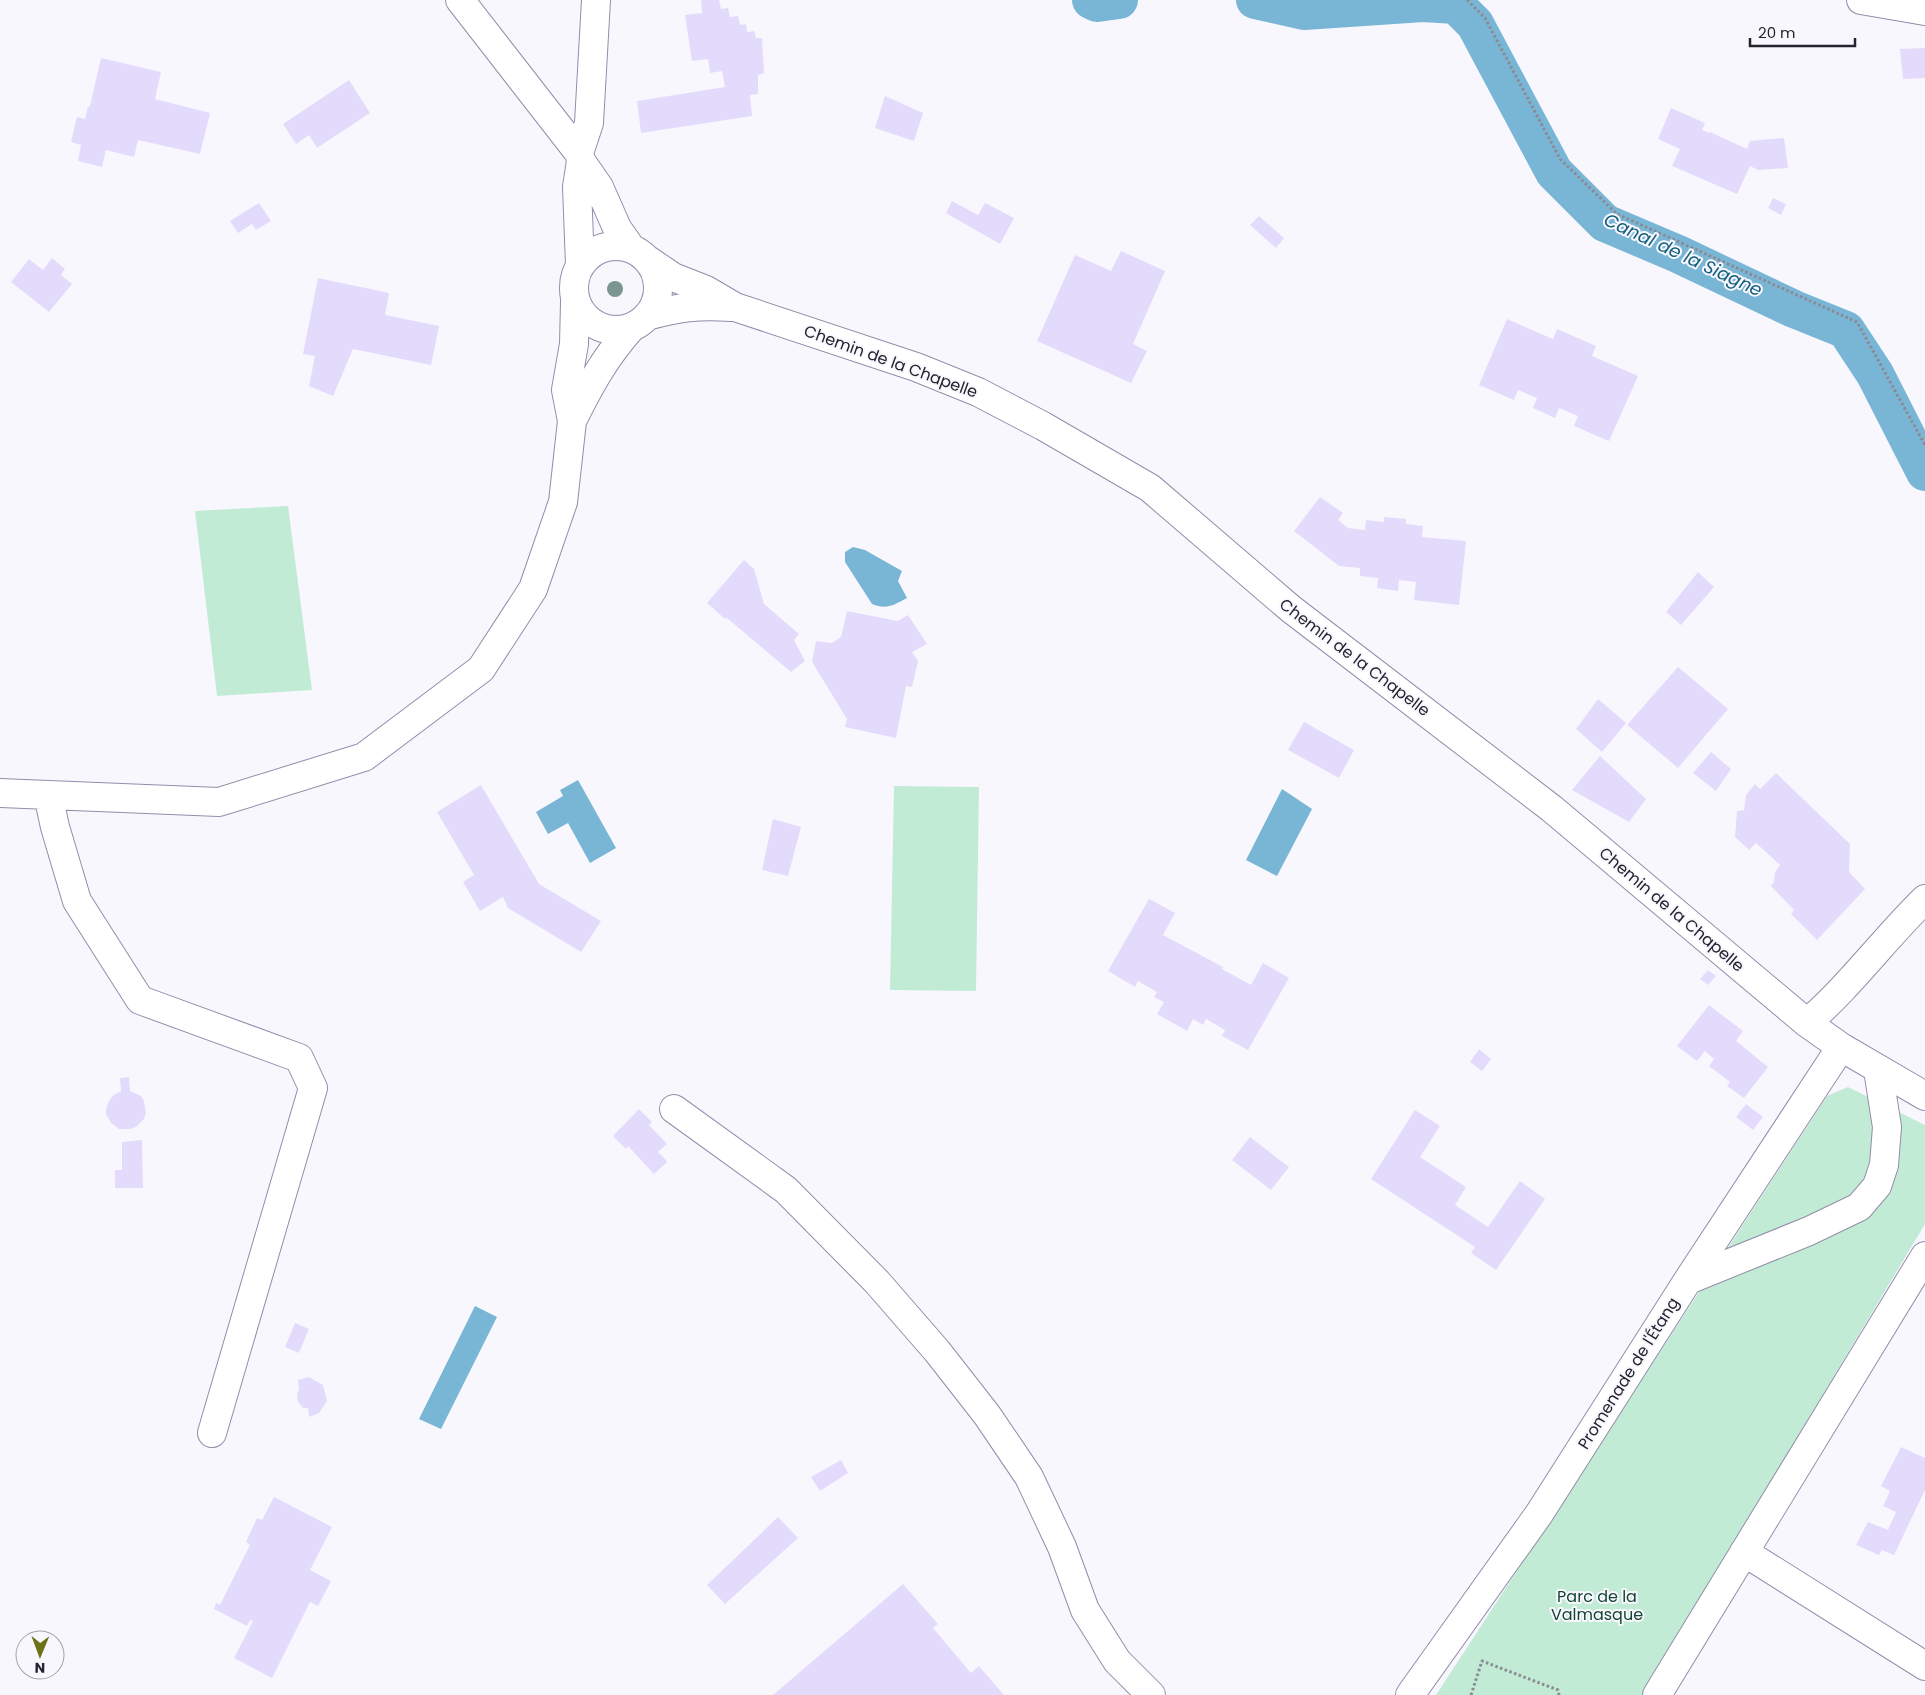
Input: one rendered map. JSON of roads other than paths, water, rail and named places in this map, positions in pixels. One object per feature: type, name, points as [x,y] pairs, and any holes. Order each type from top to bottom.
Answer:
[{"type":"street","points":[[460,0],[580,157],[598,186],[616,228],[654,270],[658,282],[658,294],[654,306],[613,348],[595,376],[572,421]]},
{"type":"street","points":[[580,265],[577,187],[580,157],[589,123],[596,0]]},
{"type":"street","points":[[1861,0],[1925,11]]},
{"type":"street","points":[[0,793],[219,802],[364,757],[481,669],[533,589],[563,502],[572,421],[566,390],[574,344],[575,302],[573,289],[575,276],[580,265],[590,254],[603,247],[617,246],[640,254]]},
{"type":"street","name":"Chemin de la Chapelle","points":[[640,254],[673,277],[706,290],[735,307],[899,361],[978,392],[1043,426],[1150,488],[1290,609],[1551,808],[1807,1023],[1841,1048],[1925,1096]]},
{"type":"street","points":[[575,302],[592,323],[604,328],[619,330],[640,321]]},
{"type":"street","name":"Chemin de la Chapelle","points":[[640,321],[677,307],[700,305],[735,307]]},
{"type":"street","points":[[48,795],[76,901],[140,1000],[298,1058],[313,1088],[212,1433]]},
{"type":"street","points":[[1807,1023],[1827,1006],[1906,917],[1925,899]]},
{"type":"street","name":"Promenade de l'Étang","points":[[1410,1695],[1540,1514],[1688,1280],[1841,1048]]},
{"type":"street","points":[[1688,1280],[1809,1231],[1859,1207],[1877,1186],[1884,1165],[1887,1127],[1878,1070]]},
{"type":"street","points":[[674,1109],[786,1190],[877,1282],[937,1352],[986,1415],[1029,1477],[1062,1547],[1085,1610],[1117,1661],[1151,1695]]},
{"type":"street","points":[[1657,1695],[1925,1256]]},
{"type":"street","points":[[1744,1552],[1925,1666]]},
{"type":"water","points":[[853,547],[865,550],[902,571],[898,581],[907,598],[886,607],[872,604],[845,562],[845,552]]},
{"type":"water","points":[[578,780],[616,848],[590,863],[568,823],[548,834],[536,812],[563,796],[560,790]]},
{"type":"water","points":[[1282,789],[1312,809],[1277,876],[1246,860]]},
{"type":"water","points":[[475,1306],[497,1317],[441,1429],[419,1419]]},
{"type":"waterway","name":"Canal de la Siagne","points":[[1091,0],[1097,3],[1119,0]]},
{"type":"waterway","name":"Canal de la Siagne","points":[[1255,0],[1304,11],[1423,3],[1456,5],[1475,24],[1554,172],[1605,223],[1678,254],[1794,309],[1846,330],[1875,374],[1925,472]]},
{"type":"park label","name":"Parc de la Valmasque","points":[[1597,1605]]}]
